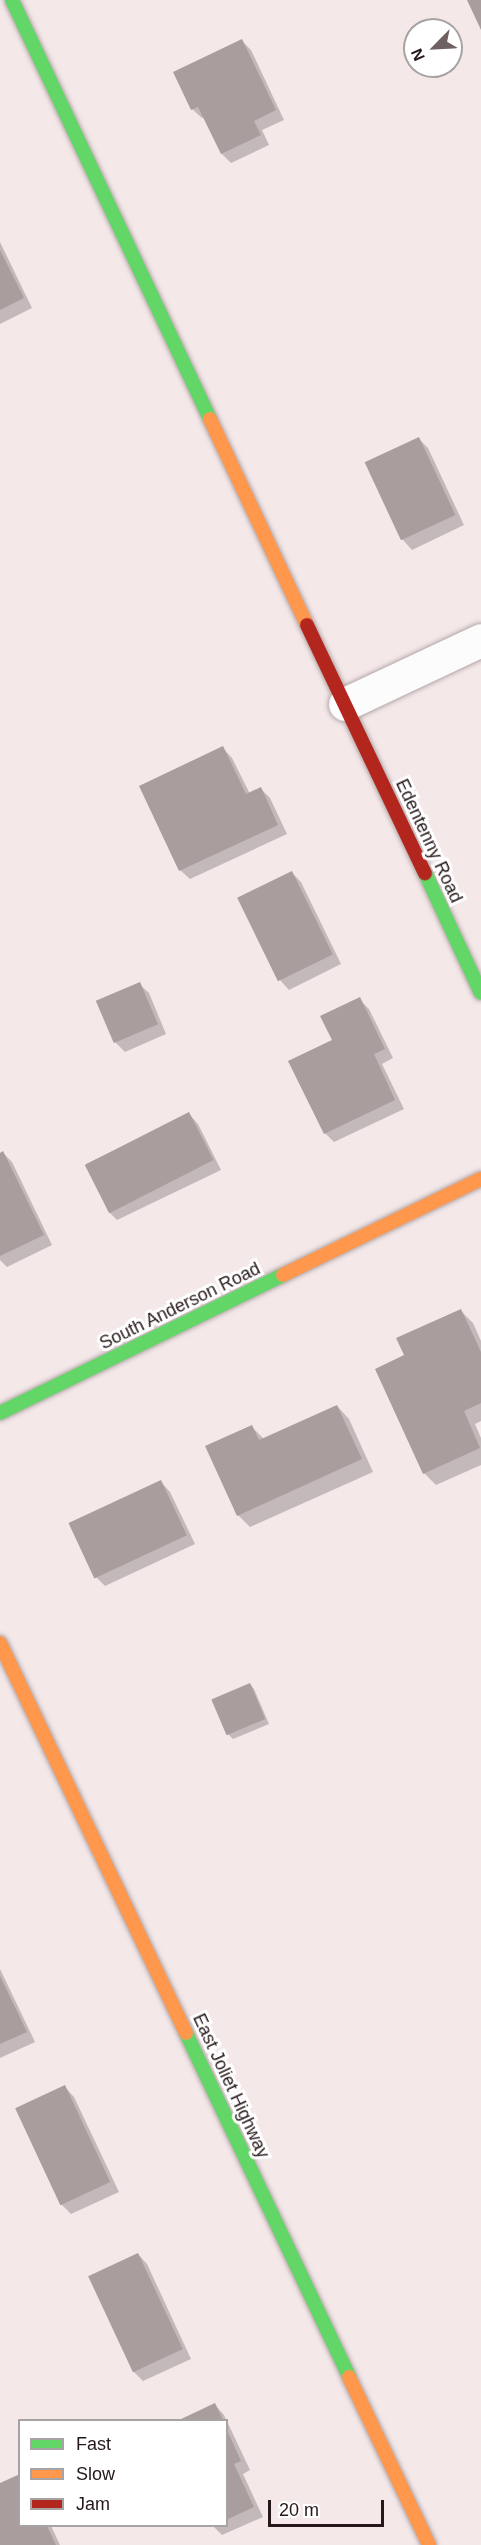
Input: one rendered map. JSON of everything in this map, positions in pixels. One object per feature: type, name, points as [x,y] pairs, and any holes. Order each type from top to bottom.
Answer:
[{"type":"street","name":"Edentenny Road","points":[[12,0],[481,993]]},
{"type":"street","points":[[345,704],[481,640]]},
{"type":"street","name":"South Anderson Road","points":[[0,1413],[481,1179]]},
{"type":"street","name":"East Joliet Highway","points":[[0,1643],[429,2545]]},
{"type":"building","points":[[467,0],[481,0],[481,30]]},
{"type":"building","points":[[242,39],[276,110],[254,121],[261,135],[221,154],[198,107],[191,110],[173,72]]},
{"type":"building","points":[[0,250],[24,298],[0,310]]},
{"type":"building","points":[[419,437],[455,515],[401,540],[365,462]]},
{"type":"building","points":[[223,746],[246,794],[261,787],[278,825],[179,871],[139,786]]},
{"type":"building","points":[[292,871],[333,955],[278,981],[237,898]]},
{"type":"building","points":[[140,982],[158,1024],[114,1043],[96,1001]]},
{"type":"building","points":[[360,997],[385,1049],[374,1054],[395,1100],[324,1134],[288,1061],[332,1040],[320,1016]]},
{"type":"building","points":[[189,1112],[214,1160],[109,1213],[85,1165]]},
{"type":"building","points":[[3,1151],[44,1235],[0,1256],[0,1153]]},
{"type":"building","points":[[461,1309],[481,1352],[481,1403],[464,1411],[480,1448],[423,1474],[375,1369],[404,1355],[396,1338]]},
{"type":"building","points":[[337,1405],[362,1459],[237,1516],[205,1446],[252,1425],[259,1440]]},
{"type":"building","points":[[161,1480],[187,1535],[94,1578],[69,1523]]},
{"type":"building","points":[[250,1683],[265,1719],[227,1735],[211,1699]]},
{"type":"building","points":[[0,1976],[27,2032],[0,2044]]},
{"type":"building","points":[[65,2085],[110,2182],[60,2205],[15,2108]]},
{"type":"building","points":[[138,2253],[183,2349],[133,2372],[88,2276]]},
{"type":"building","points":[[215,2403],[223,2419],[181,2419]]},
{"type":"building","points":[[228,2432],[241,2461],[234,2464],[254,2507],[228,2519]]},
{"type":"building","points":[[18,2475],[18,2527],[47,2527],[56,2545],[0,2545],[0,2483]]},
{"type":"traffic: fast","points":[[12,0],[210,419]]},
{"type":"traffic: fast","points":[[425,873],[481,993]]},
{"type":"traffic: fast","points":[[0,1413],[283,1275]]},
{"type":"traffic: fast","points":[[186,2033],[349,2377]]},
{"type":"traffic: slow","points":[[210,419],[307,625]]},
{"type":"traffic: slow","points":[[283,1275],[481,1179]]},
{"type":"traffic: slow","points":[[0,1643],[186,2033]]},
{"type":"traffic: slow","points":[[349,2377],[429,2545]]},
{"type":"traffic: jam","points":[[307,625],[425,873]]}]
